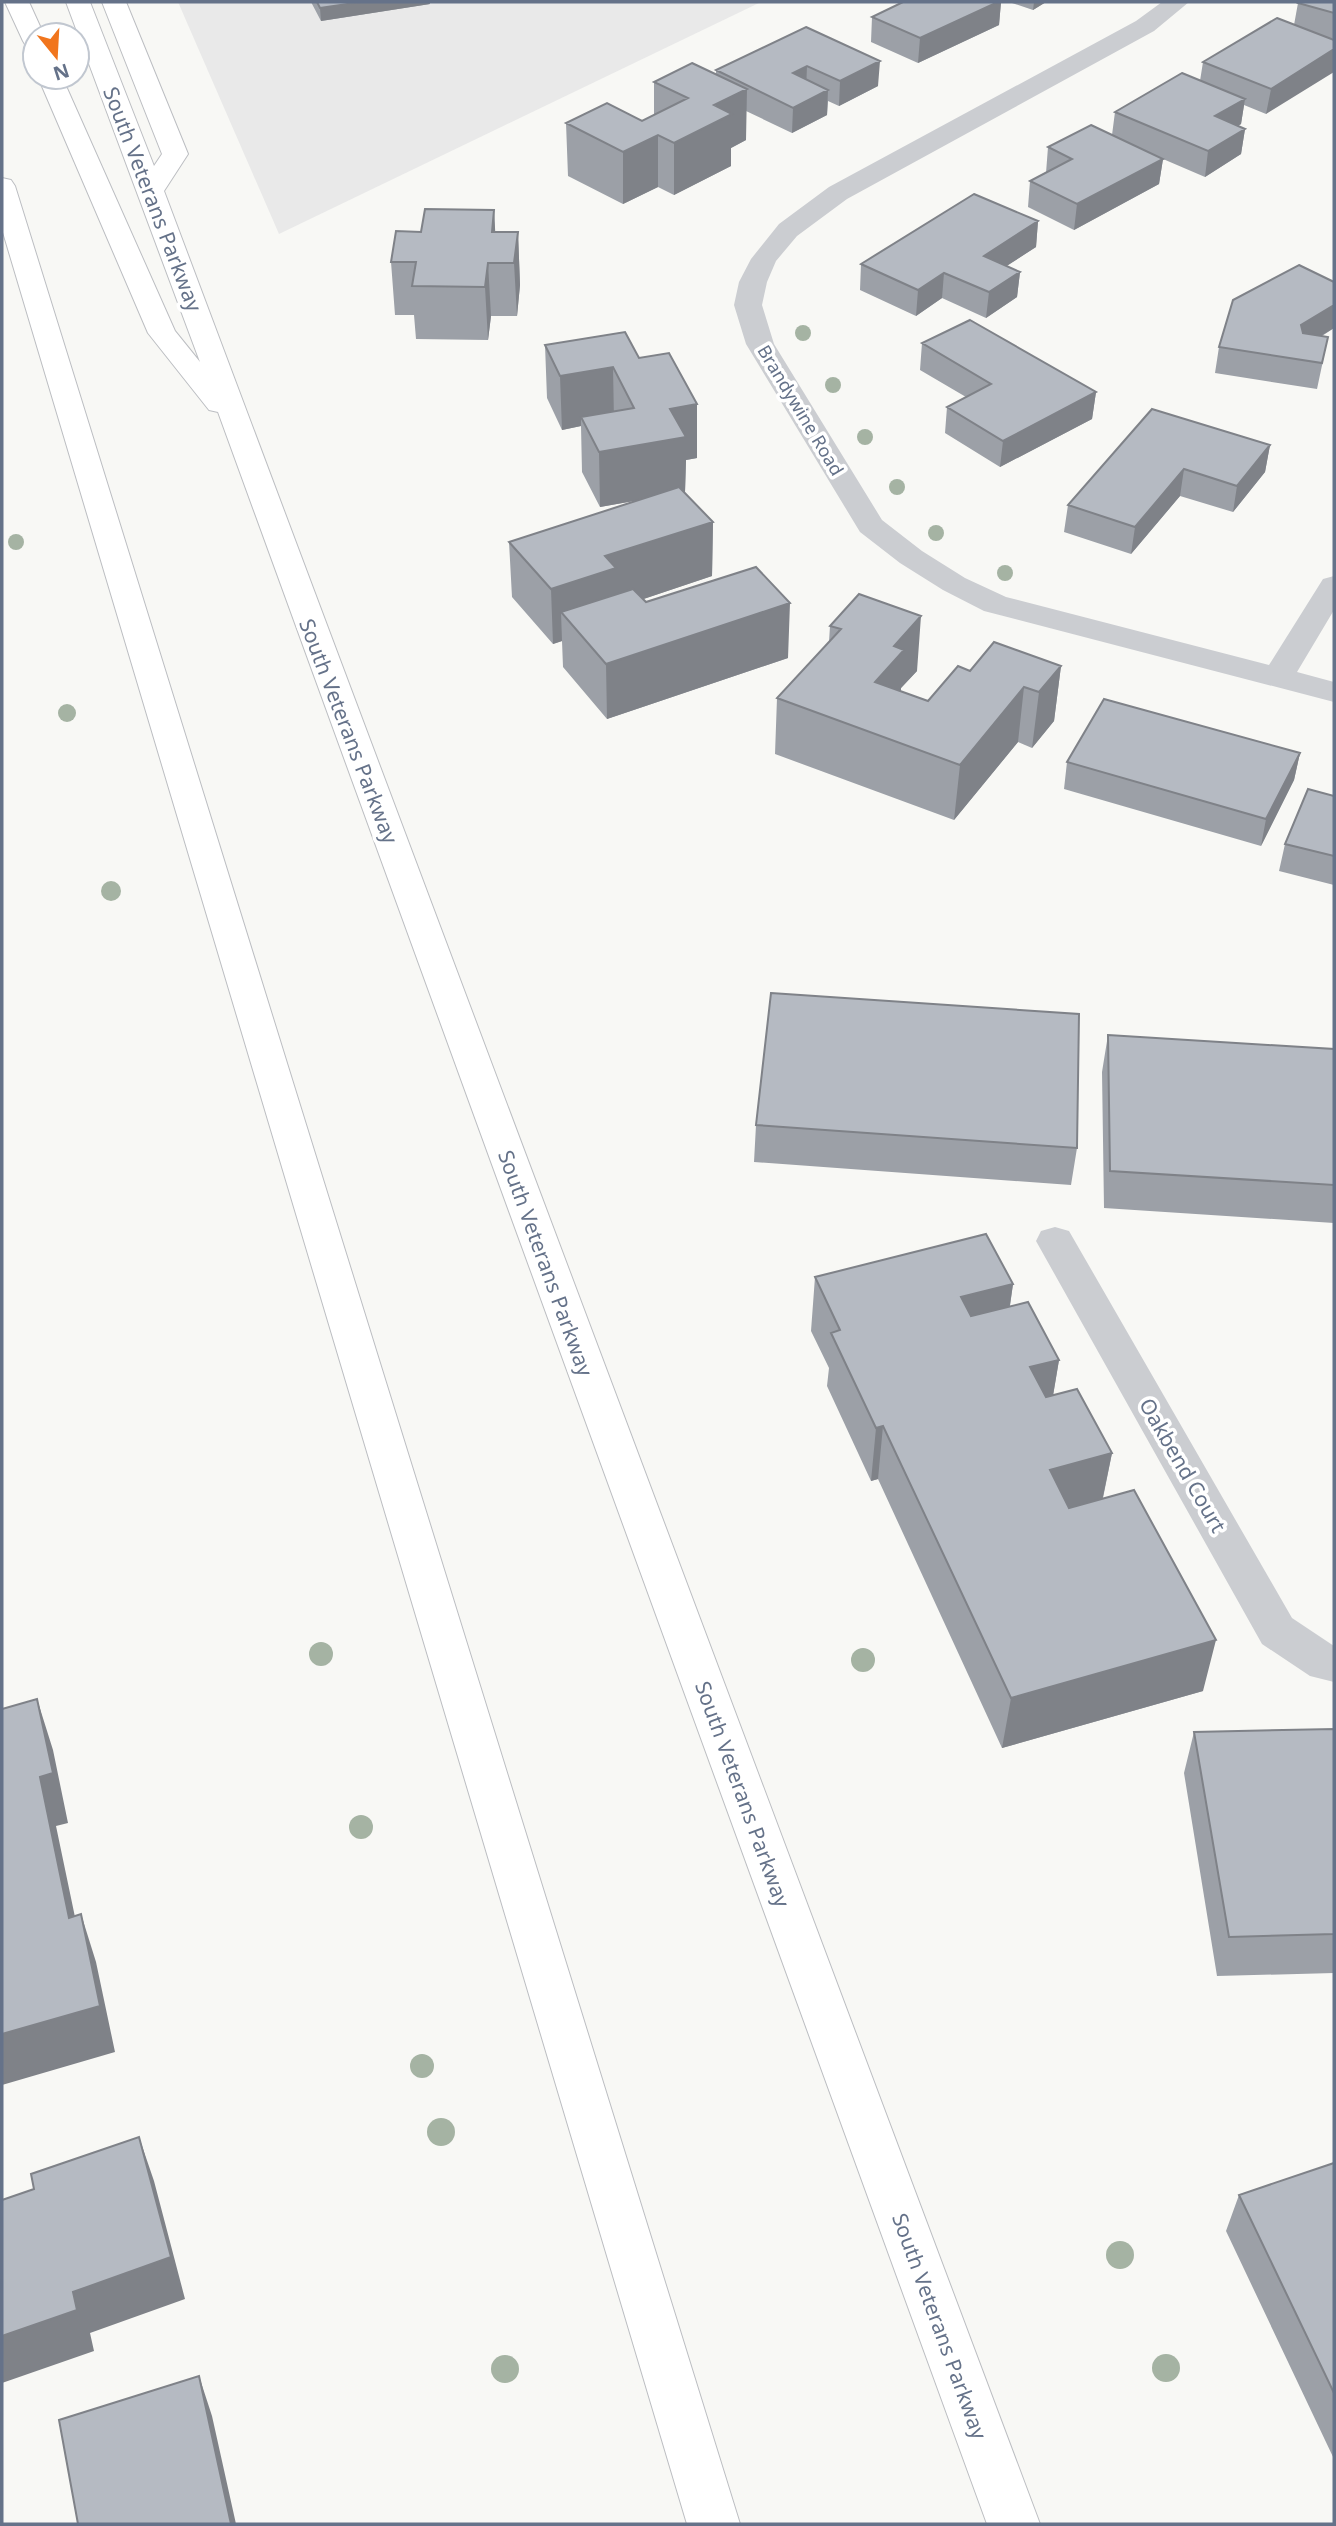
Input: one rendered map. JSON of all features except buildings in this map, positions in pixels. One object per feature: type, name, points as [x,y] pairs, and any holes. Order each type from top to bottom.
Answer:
[{"type":"highway","points":[[17,2],[26,21]]},
{"type":"highway","name":"South Veterans Parkway","points":[[78,2],[1014,2524]]},
{"type":"highway","points":[[114,2],[175,154],[149,193]]},
{"type":"highway","points":[[56,91],[162,333],[238,428]]},
{"type":"highway","points":[[2,186],[713,2524]]},
{"type":"street","name":"Brandywine Road","points":[[1177,2],[1145,26],[838,193],[788,230],[764,259],[753,282],[748,305],[760,344],[871,526],[911,557],[954,584],[995,604],[1334,692]]},
{"type":"street","points":[[1278,677],[1334,586]]},
{"type":"street","name":"Oakbend Court","points":[[1055,1241],[1277,1631],[1325,1663],[1334,1664]]},
{"type":"shaded area","points":[[178,2],[761,2],[279,234]]}]
